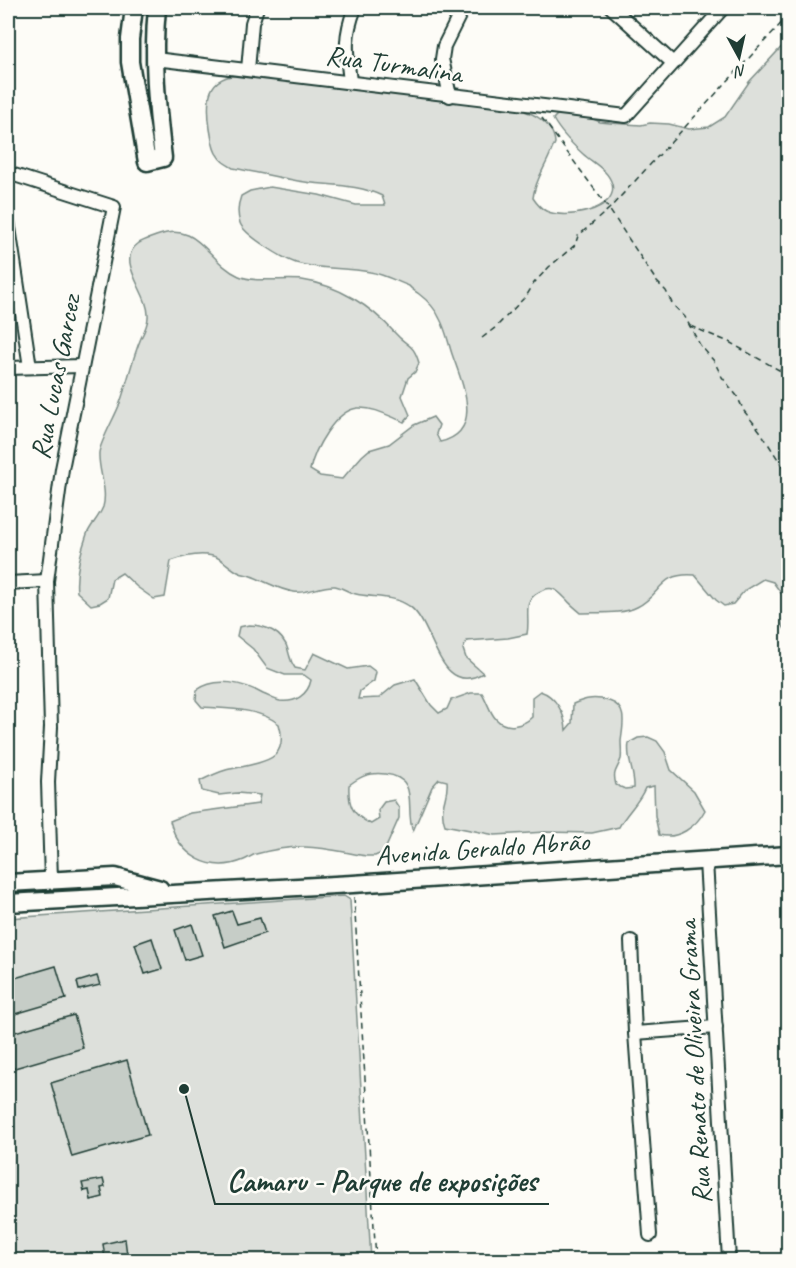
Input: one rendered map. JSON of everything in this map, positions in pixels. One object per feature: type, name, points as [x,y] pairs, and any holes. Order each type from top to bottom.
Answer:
[{"type":"main road","points":[[134,8],[130,62],[147,162],[164,158],[157,106],[154,39],[158,8]]},
{"type":"main road","name":"Avenida Geraldo Abrão","points":[[8,903],[353,884],[789,855]]},
{"type":"main road","name":"Avenida Geraldo Abrão","points":[[8,883],[115,877],[179,893]]},
{"type":"street","points":[[248,70],[252,23],[256,8]]},
{"type":"street","points":[[350,81],[346,43],[348,26],[355,8]]},
{"type":"street","points":[[450,96],[442,59],[444,46],[463,8]]},
{"type":"street","points":[[612,8],[673,63],[723,8]]},
{"type":"street","name":"Rua Turmalina","points":[[155,59],[626,116],[673,63]]},
{"type":"street","name":"Rua Lucas Garcez","points":[[8,173],[114,207],[62,469],[47,581],[51,727],[48,782],[51,880]]},
{"type":"street","points":[[8,221],[30,367]]},
{"type":"street","points":[[8,368],[81,366]]},
{"type":"street","points":[[8,583],[47,581]]},
{"type":"street","name":"Rua Renato de Oliveira Grama","points":[[706,861],[729,1260]]},
{"type":"street","points":[[631,941],[635,1033],[650,1235]]},
{"type":"street","points":[[635,1033],[716,1027]]},
{"type":"path","points":[[482,338],[527,295],[534,283],[549,267],[574,245],[578,237],[609,208],[789,16]]},
{"type":"path","points":[[533,105],[609,208],[657,282],[666,291],[673,305],[685,317],[700,345],[714,361],[744,411],[766,439],[789,475]]},
{"type":"path","points":[[689,326],[729,342],[789,375]]},
{"type":"path","points":[[353,884],[376,1260]]},
{"type":"shaded area","points":[[788,40],[788,634],[783,626],[786,600],[773,582],[763,579],[745,590],[733,604],[724,606],[695,575],[674,577],[667,580],[652,596],[637,607],[610,613],[581,613],[558,591],[548,589],[535,594],[529,601],[527,634],[467,641],[463,649],[466,658],[483,673],[468,678],[456,676],[447,668],[418,615],[403,602],[353,593],[335,586],[304,592],[288,591],[240,573],[220,559],[208,555],[189,556],[171,561],[165,597],[154,599],[122,573],[112,579],[108,598],[100,603],[91,605],[77,592],[78,570],[87,534],[103,507],[104,487],[99,460],[100,448],[120,403],[148,317],[144,298],[134,278],[130,259],[132,250],[143,241],[171,232],[183,233],[193,237],[228,270],[239,276],[261,280],[302,280],[341,292],[365,306],[412,348],[419,363],[415,372],[408,378],[402,396],[410,415],[404,422],[376,410],[358,408],[349,410],[334,423],[316,452],[310,470],[320,476],[342,479],[369,450],[389,444],[414,425],[433,417],[439,425],[436,434],[440,442],[454,437],[462,428],[466,417],[467,405],[461,379],[444,327],[436,312],[422,296],[409,286],[375,273],[296,263],[265,246],[243,228],[238,213],[241,196],[250,191],[270,187],[319,195],[356,205],[385,205],[382,196],[362,189],[309,183],[233,168],[223,162],[213,147],[208,108],[211,91],[221,79],[242,75],[437,100],[492,104],[527,112],[541,119],[551,130],[555,141],[538,180],[533,198],[539,206],[554,214],[577,214],[599,207],[607,201],[612,193],[612,184],[604,171],[566,138],[559,129],[553,119],[560,112],[580,113],[600,122],[641,125],[669,124],[689,129],[709,127],[725,117],[749,82]]},
{"type":"shaded area","points":[[261,626],[278,634],[286,644],[295,668],[305,670],[314,653],[348,669],[368,666],[376,672],[374,681],[360,691],[358,699],[379,698],[395,685],[415,679],[431,705],[439,713],[447,709],[451,700],[471,693],[482,693],[496,719],[505,725],[514,726],[532,717],[532,697],[540,691],[546,693],[559,706],[566,730],[572,723],[573,704],[591,699],[609,701],[619,708],[623,717],[621,757],[615,774],[616,785],[625,789],[634,788],[629,743],[638,738],[648,737],[657,741],[665,752],[671,770],[694,791],[705,810],[697,822],[686,831],[673,836],[659,835],[655,816],[654,786],[645,788],[619,827],[592,833],[545,832],[495,835],[445,825],[443,807],[447,781],[439,779],[432,787],[413,831],[409,795],[403,781],[385,774],[370,774],[349,785],[349,798],[355,813],[371,824],[379,819],[378,810],[384,802],[394,800],[399,808],[399,818],[384,852],[375,856],[366,856],[296,847],[256,854],[231,864],[219,865],[198,859],[181,844],[170,821],[190,813],[258,804],[260,795],[237,793],[219,795],[202,791],[200,781],[222,771],[271,758],[281,744],[281,736],[279,724],[262,715],[242,710],[202,707],[196,700],[197,690],[213,683],[239,684],[278,700],[291,701],[304,694],[311,680],[304,675],[285,675],[267,668],[253,649],[237,636],[239,627]]},
{"type":"shaded area","points":[[344,896],[350,900],[371,1260],[8,1260],[8,918]]},
{"type":"building","points":[[232,911],[237,924],[260,918],[265,933],[225,947],[215,916]]},
{"type":"building","points":[[192,924],[202,955],[185,960],[175,930]]},
{"type":"building","points":[[152,938],[162,969],[145,974],[135,944]]},
{"type":"building","points":[[56,966],[66,999],[8,1016],[8,980]]},
{"type":"building","points":[[97,976],[100,985],[79,990],[77,982]]},
{"type":"building","points":[[74,1015],[83,1048],[8,1070],[8,1034]]},
{"type":"building","points":[[127,1060],[148,1135],[72,1157],[51,1083]]},
{"type":"building","points":[[103,1179],[105,1187],[101,1188],[103,1197],[91,1200],[89,1190],[84,1191],[82,1183]]},
{"type":"building","points":[[125,1239],[127,1255],[105,1259],[103,1244]]},
{"type":"place","name":"Camaru - Parque de exposições","points":[[184,1089]]}]
